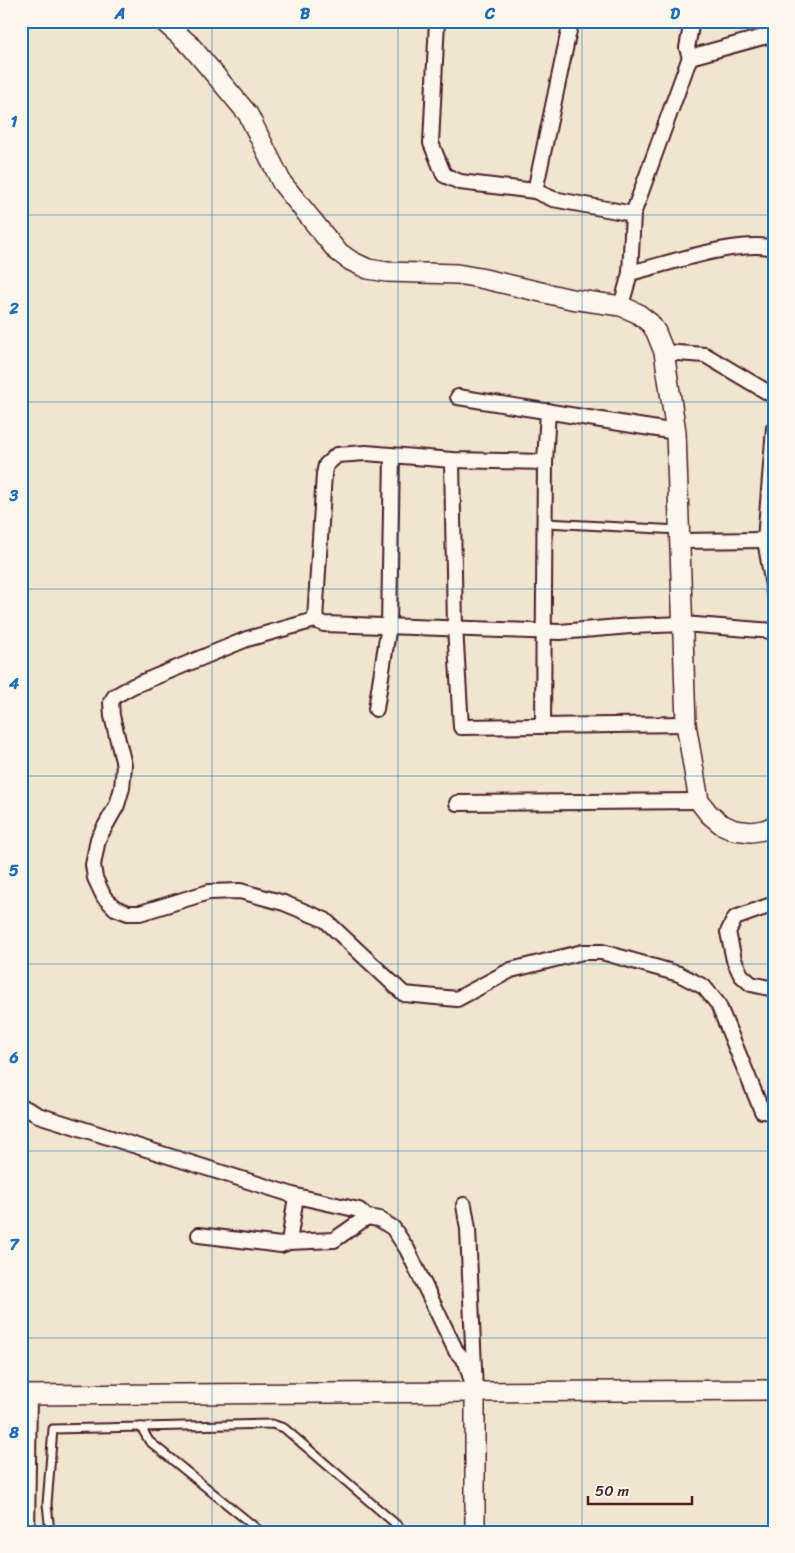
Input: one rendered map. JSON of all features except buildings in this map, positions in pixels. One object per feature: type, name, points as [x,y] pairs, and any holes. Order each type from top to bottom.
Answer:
[{"type":"street","points":[[163,21],[190,45],[248,114],[282,183],[337,251],[352,262],[368,269],[387,272],[465,275],[571,300],[621,306],[637,313],[650,323],[664,352],[676,432],[686,724],[699,801],[709,814],[721,824],[734,830],[751,832],[774,826]]},
{"type":"street","points":[[437,21],[431,143],[444,174],[460,182],[535,191],[552,199],[632,214]]},
{"type":"street","points":[[535,191],[571,21]]},
{"type":"street","points":[[621,306],[630,273],[632,214],[690,57],[687,48],[692,21]]},
{"type":"street","points":[[690,57],[774,34]]},
{"type":"street","points":[[630,273],[731,248],[751,246],[774,248]]},
{"type":"street","points":[[664,352],[705,355],[774,396]]},
{"type":"street","points":[[458,396],[676,432]]},
{"type":"street","points":[[543,724],[545,462],[548,411]]},
{"type":"street","points":[[774,428],[765,540],[774,592]]},
{"type":"street","points":[[315,620],[326,466],[330,459],[344,453],[452,460],[545,462]]},
{"type":"street","points":[[376,710],[389,625],[392,456]]},
{"type":"street","points":[[452,460],[455,627],[461,727],[543,724],[686,724]]},
{"type":"street","points":[[679,536],[765,540]]},
{"type":"street","points":[[774,631],[683,624],[545,631],[324,624],[315,620],[247,639],[133,686],[115,696],[111,702],[112,716],[124,765],[122,788],[117,805],[98,839],[93,865],[95,878],[104,897],[115,908],[128,913],[140,913],[208,892],[240,891],[284,903],[325,920],[404,994],[457,999],[511,970],[583,952],[602,952],[679,974],[704,987],[718,1004],[762,1111],[774,1112]]},
{"type":"street","points":[[457,803],[699,801]]},
{"type":"street","points":[[774,904],[735,918],[728,932],[734,960],[741,975],[751,984],[774,989]]},
{"type":"street","points":[[21,1106],[38,1115],[296,1196],[359,1210],[367,1218]]},
{"type":"street","points":[[289,1242],[296,1196]]},
{"type":"street","points":[[464,1205],[468,1229],[474,1392],[475,1532]]},
{"type":"street","points":[[199,1235],[281,1245],[289,1242],[334,1240],[367,1218],[379,1219],[393,1228],[406,1249],[456,1351],[466,1362],[474,1392]]},
{"type":"street","points":[[27,1532],[25,1395],[774,1390]]},
{"type":"lane","points":[[546,523],[679,536]]},
{"type":"lane","points":[[50,1532],[47,1504],[53,1429],[279,1425],[405,1532]]},
{"type":"lane","points":[[141,1427],[149,1440],[261,1532]]}]
